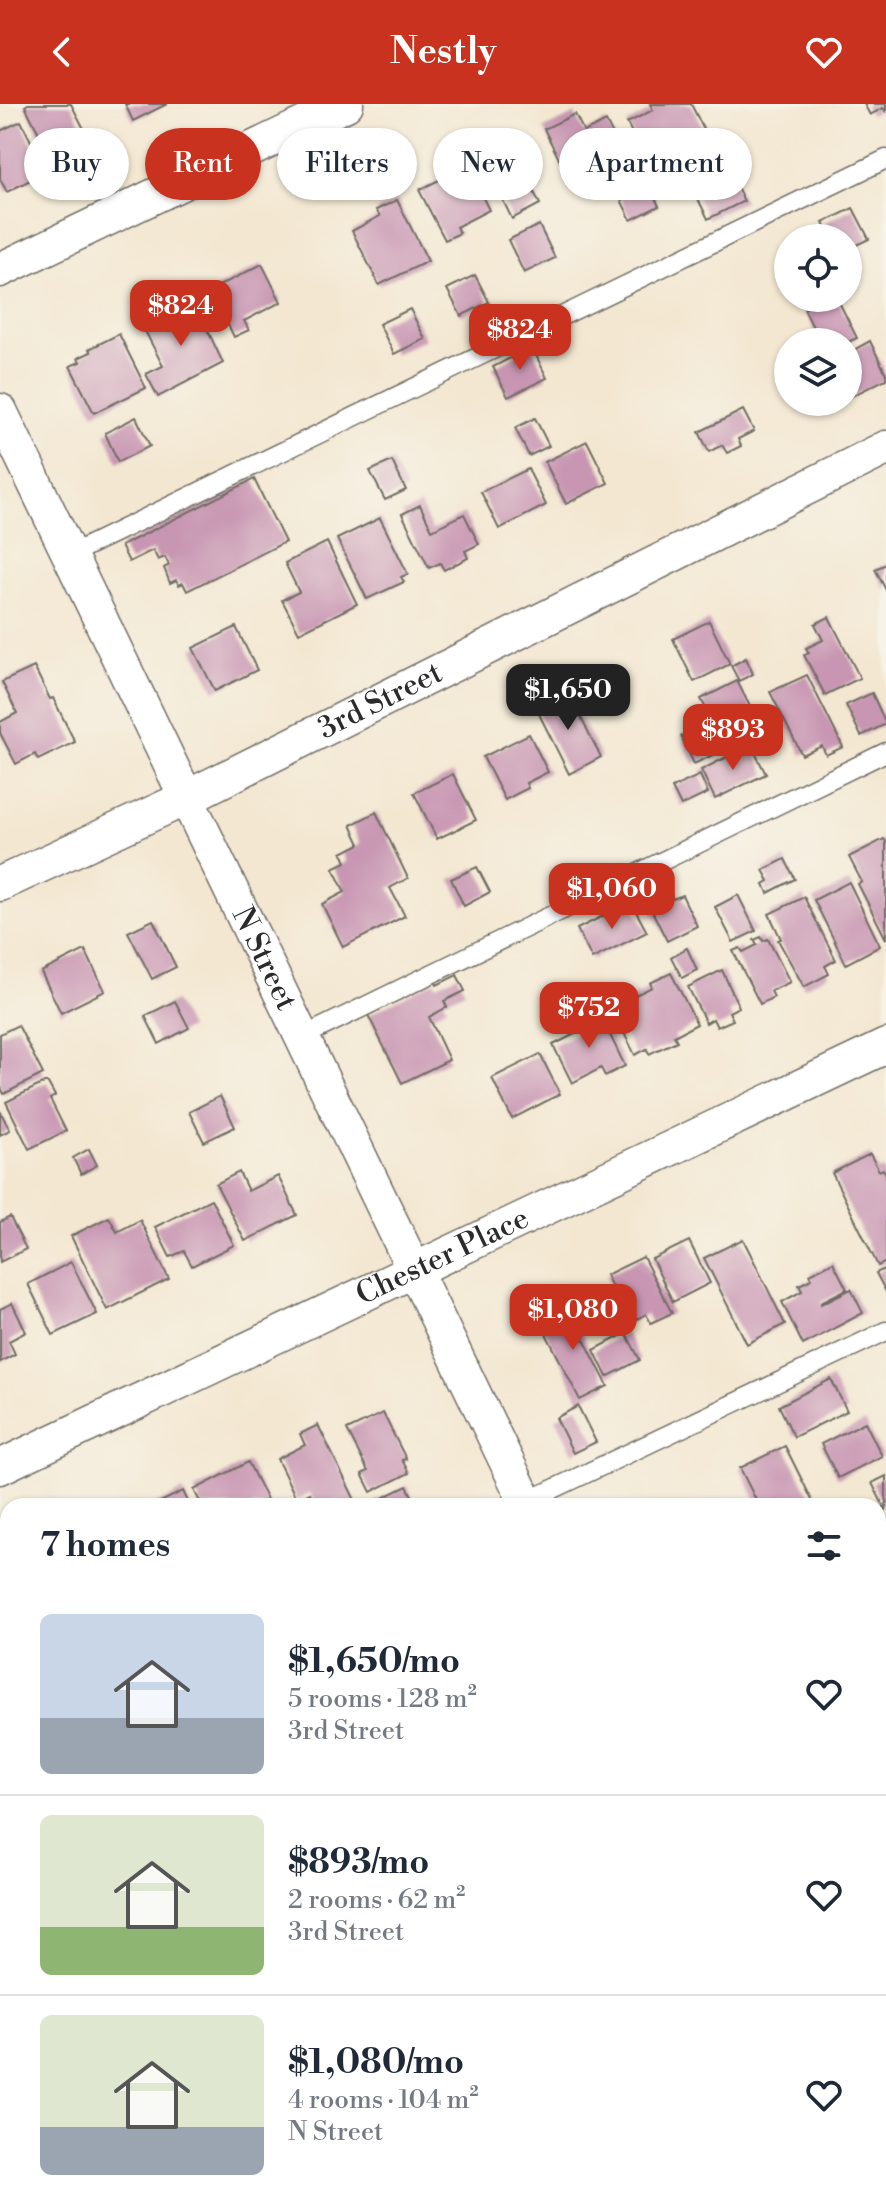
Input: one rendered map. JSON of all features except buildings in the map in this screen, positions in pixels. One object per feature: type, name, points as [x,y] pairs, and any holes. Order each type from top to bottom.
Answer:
[{"type":"street","points":[[0,270],[346,104]]},
{"type":"street","name":"N Street","points":[[0,411],[524,1498]]},
{"type":"street","name":"3rd Street","points":[[0,884],[186,798],[886,448]]},
{"type":"street","name":"Chester Place","points":[[0,1467],[886,1046]]},
{"type":"lane","points":[[69,555],[886,159]]},
{"type":"lane","points":[[302,1037],[886,752]]},
{"type":"lane","points":[[539,1498],[886,1331]]}]
